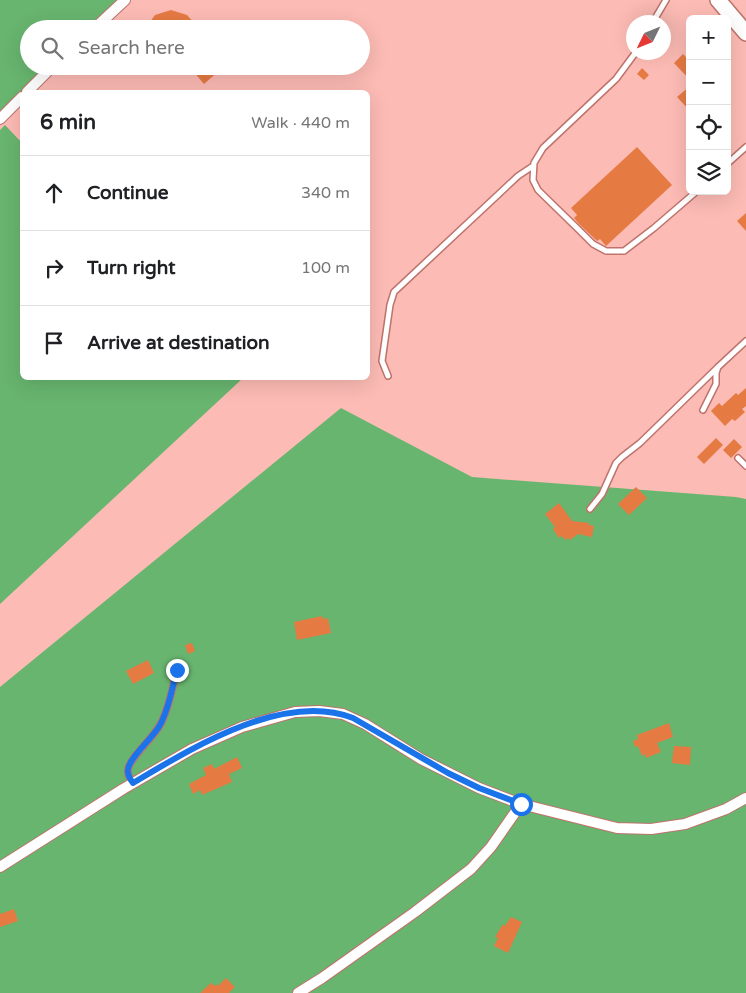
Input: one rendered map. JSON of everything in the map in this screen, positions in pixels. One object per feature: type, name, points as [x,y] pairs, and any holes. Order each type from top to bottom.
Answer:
[{"type":"street","points":[[104,20],[125,0]]},
{"type":"street","points":[[718,0],[746,33]]},
{"type":"street","points":[[29,90],[44,75]]},
{"type":"street","points":[[0,119],[20,99]]},
{"type":"street","points":[[0,867],[133,783],[192,749],[242,726],[295,712],[318,711],[343,714],[448,773],[479,788],[521,804],[617,828],[638,830],[685,824],[746,798]]},
{"type":"street","points":[[298,993],[415,912],[471,869],[491,847],[521,804]]},
{"type":"lane","points":[[657,15],[666,0]]},
{"type":"lane","points":[[630,60],[616,79],[543,148],[533,166],[533,180],[538,190],[593,244],[606,251],[624,251],[692,195]]},
{"type":"lane","points":[[731,160],[746,147]]},
{"type":"lane","points":[[388,376],[382,361],[390,305],[394,292],[518,176],[533,166]]},
{"type":"lane","points":[[590,509],[602,494],[616,463],[640,443],[746,341]]},
{"type":"lane","points":[[703,410],[716,384],[718,367]]},
{"type":"lane","points":[[738,458],[746,466]]},
{"type":"lane","points":[[133,783],[129,778],[128,770],[131,762],[161,724],[177,670]]},
{"type":"green space","points":[[0,0],[127,0],[106,20],[20,20],[20,75],[46,75],[30,90],[20,90],[20,99],[0,118]]},
{"type":"green space","points":[[5,125],[20,141],[20,380],[241,380],[0,604],[0,130]]},
{"type":"green space","points":[[341,408],[472,477],[746,499],[746,993],[0,993],[0,687]]},
{"type":"building","points":[[171,10],[187,15],[191,20],[151,20],[155,15]]},
{"type":"building","points":[[683,54],[686,57],[686,76],[674,63]]},
{"type":"building","points":[[642,68],[649,75],[644,80],[637,74]]},
{"type":"building","points":[[196,75],[214,75],[204,84]]},
{"type":"building","points":[[686,89],[686,107],[677,97]]},
{"type":"building","points":[[637,147],[672,185],[606,246],[600,239],[597,241],[579,224],[574,218],[577,215],[571,208]]},
{"type":"building","points":[[746,213],[746,231],[737,221]]},
{"type":"building","points":[[746,388],[746,406],[742,409],[745,412],[735,421],[732,419],[725,426],[711,411],[719,403],[722,406],[736,393],[738,395]]},
{"type":"building","points":[[716,438],[723,445],[704,464],[697,457]]},
{"type":"building","points":[[734,439],[742,447],[731,458],[723,450]]},
{"type":"building","points":[[636,487],[647,498],[629,515],[618,504]]},
{"type":"building","points":[[559,503],[572,521],[589,523],[589,525],[594,526],[592,537],[578,534],[570,540],[568,538],[565,540],[562,536],[559,538],[553,529],[555,527],[545,514]]},
{"type":"building","points":[[322,616],[323,619],[328,618],[331,633],[297,640],[294,622]]},
{"type":"building","points":[[192,643],[195,651],[188,654],[185,645]]},
{"type":"building","points":[[148,660],[154,673],[133,684],[126,671]]},
{"type":"building","points":[[669,723],[673,737],[657,743],[661,752],[646,758],[645,754],[642,756],[638,746],[635,747],[633,741],[638,739],[637,735]]},
{"type":"building","points":[[674,746],[691,747],[690,765],[672,763]]},
{"type":"building","points":[[237,757],[242,768],[229,774],[232,782],[202,795],[200,790],[193,794],[189,784],[206,775],[203,768],[212,764],[214,769]]},
{"type":"building","points":[[14,909],[18,921],[0,927],[0,914]]},
{"type":"building","points":[[511,917],[522,922],[508,953],[494,946],[498,938],[495,937],[503,924],[505,926]]},
{"type":"building","points":[[226,978],[235,987],[229,993],[200,993],[211,983],[218,986]]},
{"type":"route","points":[[177,670],[161,724],[131,762],[128,770],[129,778],[133,783],[192,749],[242,726],[295,712],[318,711],[343,714],[353,718],[448,773],[479,788],[521,804]]}]
